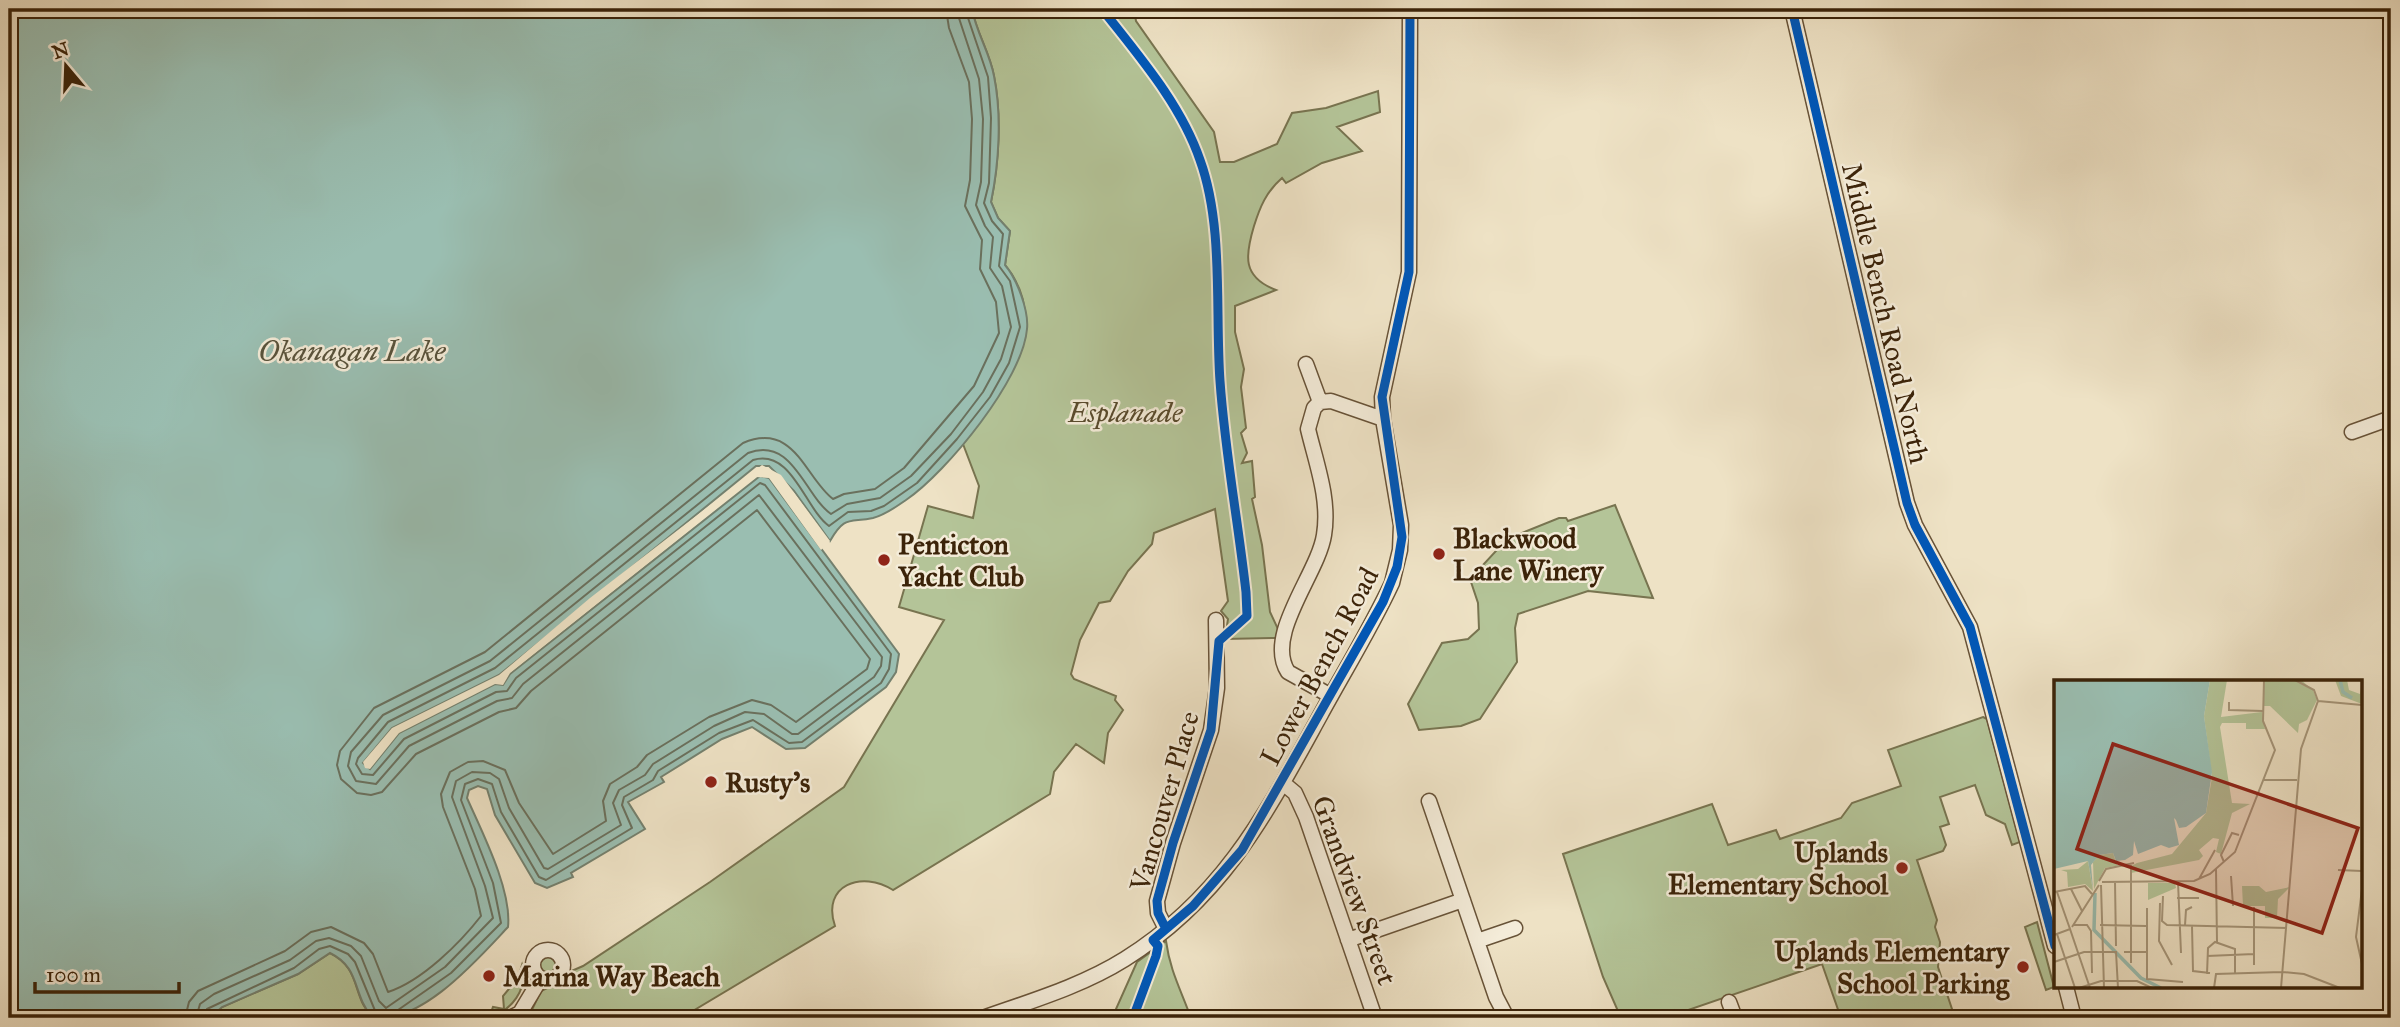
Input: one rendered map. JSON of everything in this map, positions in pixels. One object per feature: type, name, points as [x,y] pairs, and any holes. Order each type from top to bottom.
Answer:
[{"type":"street","name":"Lower Bench Road","points":[[984,1018],[1078,983],[1111,967],[1166,929],[1211,887],[1242,850],[1283,783],[1383,602],[1401,550],[1400,514],[1382,419],[1383,387],[1409,272],[1410,9]]},
{"type":"street","name":"Middle Bench Road North","points":[[1792,9],[1907,503],[1915,525],[1966,616],[2054,942]]},
{"type":"street","points":[[1306,363],[1320,402]]},
{"type":"street","points":[[1331,696],[1288,672],[1282,653],[1287,623],[1315,564],[1325,534],[1325,497],[1308,429],[1314,408],[1320,402],[1331,401],[1382,419]]},
{"type":"street","points":[[2352,432],[2391,418]]},
{"type":"street","name":"Vancouver Place","points":[[1166,929],[1158,913],[1157,901],[1173,843],[1211,730],[1217,688],[1216,620]]},
{"type":"street","name":"Grandview Street","points":[[1283,783],[1295,793],[1302,807],[1375,1018]]},
{"type":"street","points":[[1429,802],[1507,1018]]},
{"type":"street","points":[[1348,940],[1463,900]]},
{"type":"street","points":[[1477,941],[1515,928]]},
{"type":"street","points":[[517,1016],[541,978]]},
{"type":"street","points":[[2066,988],[2074,1018]]},
{"type":"street","points":[[1729,1002],[1735,1018]]},
{"type":"green space","name":"Esplanade","points":[[972,9],[1127,9],[1135,15],[1136,21],[1214,132],[1220,162],[1234,162],[1277,144],[1292,113],[1326,108],[1378,91],[1380,112],[1337,127],[1362,151],[1322,163],[1286,183],[1282,178],[1268,194],[1254,226],[1248,256],[1252,272],[1257,279],[1276,290],[1235,306],[1235,332],[1244,369],[1241,387],[1246,428],[1241,433],[1247,453],[1242,463],[1252,461],[1255,497],[1252,499],[1262,545],[1270,612],[1278,629],[1276,638],[1225,639],[1228,619],[1221,611],[1228,601],[1215,509],[1154,533],[1152,544],[1128,571],[1110,601],[1099,603],[1080,640],[1071,674],[1074,679],[1116,696],[1115,700],[1123,710],[1108,733],[1104,763],[1076,744],[1054,772],[1050,794],[893,890],[869,881],[847,885],[839,891],[834,900],[832,912],[835,926],[681,1018],[528,1018],[541,991],[560,982],[569,972],[583,966],[710,882],[844,787],[944,620],[899,607],[928,506],[973,518],[979,486],[963,444],[1007,381],[1024,335],[1025,312],[1019,288],[1005,265],[1010,231],[998,218],[991,202],[999,139],[998,107],[992,67]]},
{"type":"green space","points":[[1615,505],[1653,598],[1588,591],[1518,614],[1515,628],[1517,662],[1480,719],[1461,726],[1419,730],[1408,704],[1442,643],[1468,639],[1479,629],[1478,603],[1470,579],[1507,539],[1559,518],[1566,518],[1568,521]]},
{"type":"green space","points":[[1983,717],[1987,719],[2020,842],[2012,845],[2005,824],[1986,815],[1975,785],[1940,797],[1949,824],[1940,827],[1946,845],[1943,851],[1917,860],[1937,920],[1935,927],[1940,942],[1938,967],[1955,1018],[1841,1018],[1822,964],[1665,1018],[1621,1018],[1603,977],[1563,854],[1712,804],[1728,845],[1776,830],[1780,839],[1841,818],[1852,803],[1901,786],[1888,750]]},
{"type":"green space","points":[[2037,922],[2054,987],[2046,990],[2025,927]]},
{"type":"green space","points":[[1166,941],[1173,971],[1191,1018],[1112,1018],[1137,962]]},
{"type":"green space","points":[[330,953],[348,967],[362,1002],[374,1018],[210,1018],[222,1007],[298,974]]},
{"type":"green space","points":[[548,955],[554,958],[557,964],[554,970],[548,973],[542,970],[539,964],[542,958]]},
{"type":"green space","points":[[522,965],[523,983],[516,998],[505,1010],[489,1018],[493,1007],[504,1009],[503,996],[518,978]]},
{"type":"water","name":"Okanagan Lake","points":[[9,9],[972,9],[992,67],[998,107],[999,139],[991,202],[998,218],[1010,231],[1005,265],[1021,295],[1027,329],[1012,373],[998,398],[961,447],[923,487],[906,500],[877,517],[844,524],[830,541],[794,491],[769,466],[756,466],[499,675],[392,728],[363,763],[370,769],[399,733],[495,684],[503,685],[510,674],[760,476],[769,478],[899,654],[896,672],[886,687],[805,748],[786,749],[752,727],[722,739],[661,777],[664,782],[628,802],[645,829],[571,873],[573,877],[547,888],[535,883],[495,815],[487,789],[478,786],[469,790],[467,798],[501,879],[508,912],[508,927],[447,987],[409,1011],[390,1017],[372,1017],[347,966],[330,953],[298,974],[222,1007],[210,1018],[9,1018]]},
{"type":"pier","points":[[762,465],[781,475],[830,541],[828,544],[791,493],[767,470],[758,469],[706,512],[755,474],[770,475],[824,547],[821,550],[769,478],[756,477],[510,673],[503,685],[495,684],[399,733],[370,769],[365,768],[363,762],[392,728],[499,675],[590,598]],"holes":[[[507,673],[502,681],[494,681],[397,731],[367,765],[394,731]]]},
{"type":"cycle path","points":[[1102,9],[1144,62],[1182,119],[1208,186],[1216,240],[1222,408],[1246,592],[1247,616],[1219,641],[1211,730],[1173,843],[1157,901],[1158,913],[1166,929]]},
{"type":"cycle path","points":[[1133,1018],[1156,956],[1158,946],[1153,940],[1193,906],[1242,850],[1383,602],[1397,567],[1402,537],[1382,397],[1409,272],[1410,9]]},
{"type":"cycle path","points":[[1792,9],[1907,503],[1915,525],[1970,627],[2054,942]]},
{"type":"place","name":"Blackwood Lane Winery","points":[[1439,554]]},
{"type":"place","name":"Penticton Yacht Club","points":[[884,560]]},
{"type":"place","name":"Rusty's","points":[[711,782]]},
{"type":"place","name":"Uplands Elementary School","points":[[1902,868]]},
{"type":"place","name":"Uplands Elementary School Parking","points":[[2023,967]]},
{"type":"place","name":"Marina Way Beach","points":[[489,976]]}]
